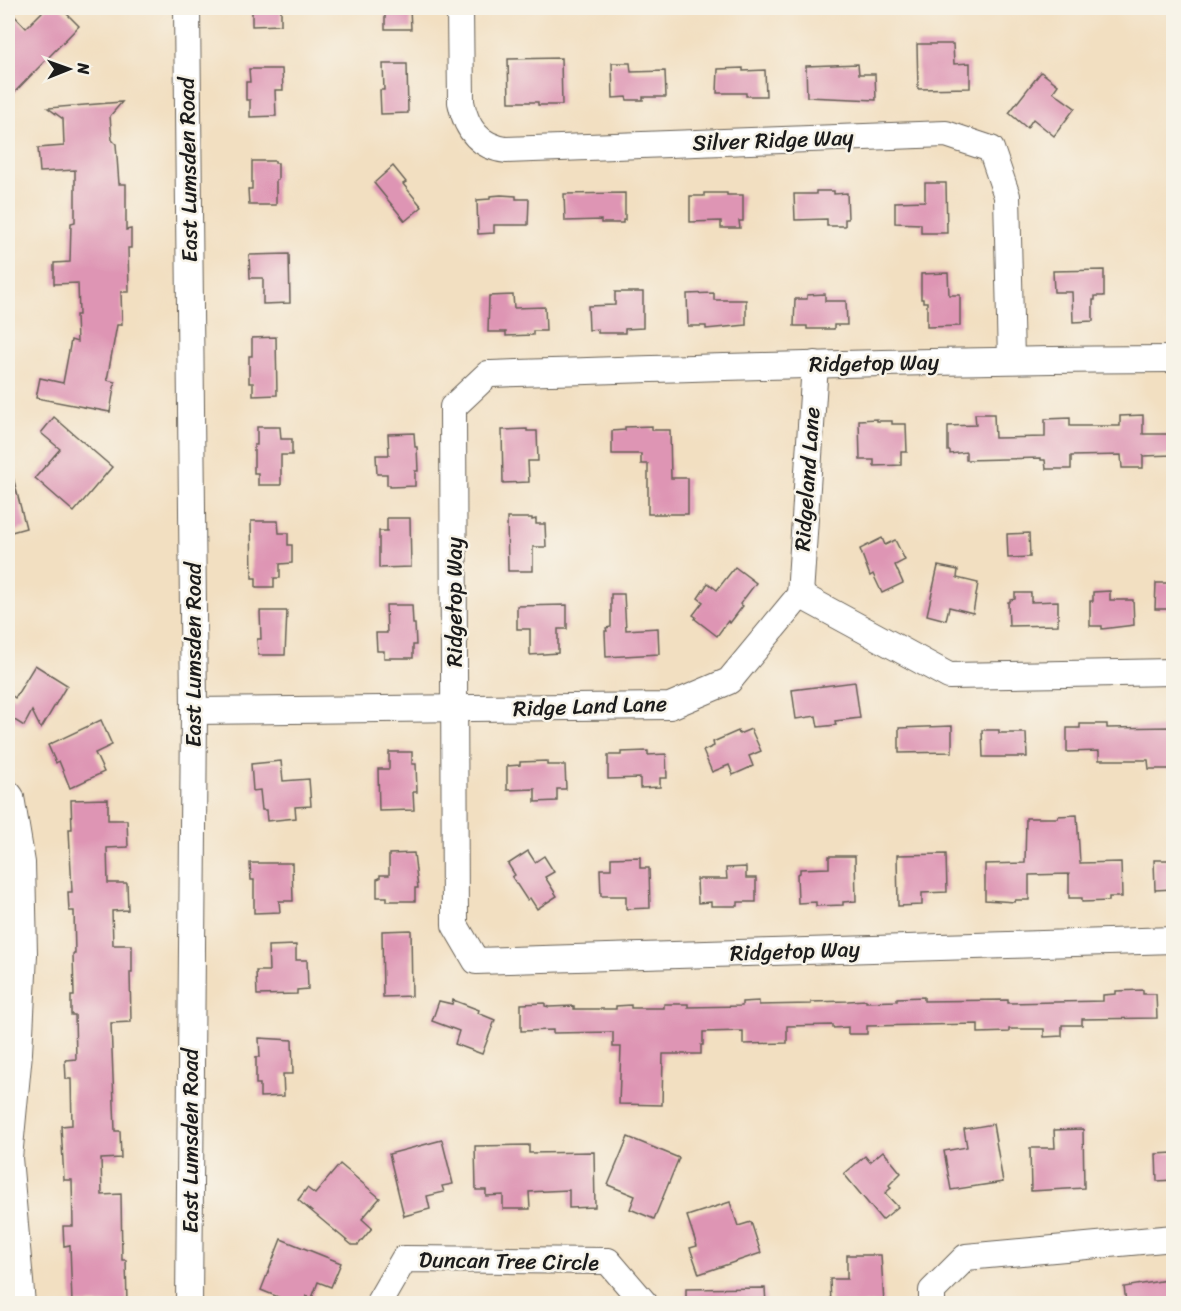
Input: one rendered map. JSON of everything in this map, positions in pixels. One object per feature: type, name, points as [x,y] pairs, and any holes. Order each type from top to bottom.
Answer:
[{"type":"street","name":"East Lumsden Road","points":[[187,8],[194,711],[189,1304]]},
{"type":"street","name":"Silver Ridge Way","points":[[460,8],[463,112],[475,136],[482,142],[497,148],[506,150],[946,134],[991,149],[1007,196],[1011,360]]},
{"type":"street","name":"Ridgetop Way","points":[[1173,360],[1011,360],[815,364],[488,374],[453,406],[455,925],[476,961],[1173,940]]},
{"type":"street","name":"Ridgeland Lane","points":[[800,595],[815,364]]},
{"type":"street","name":"Ridge Land Lane","points":[[194,711],[670,706],[729,681],[800,595]]},
{"type":"street","points":[[800,595],[949,676],[1173,672]]},
{"type":"street","points":[[8,794],[11,797],[22,863],[24,954],[19,1053],[9,1158],[22,1304]]},
{"type":"street","points":[[932,1304],[932,1291],[966,1257],[1173,1238]]},
{"type":"street","name":"Duncan Tree Circle","points":[[378,1304],[405,1259],[417,1259],[608,1261],[645,1304]]},
{"type":"building","points":[[46,8],[61,8],[79,26],[8,99],[8,9],[26,28]]},
{"type":"building","points":[[252,8],[281,8],[281,25],[252,26]]},
{"type":"building","points":[[385,8],[410,8],[411,29],[385,29]]},
{"type":"building","points":[[917,44],[953,44],[954,64],[970,63],[970,88],[918,89]]},
{"type":"building","points":[[561,58],[562,105],[509,102],[508,59]]},
{"type":"building","points":[[612,63],[630,63],[631,72],[665,71],[666,97],[643,97],[643,100],[627,100],[626,97],[613,98]]},
{"type":"building","points":[[383,64],[407,64],[408,113],[381,114],[380,90],[384,90]]},
{"type":"building","points":[[858,64],[859,74],[875,74],[876,100],[807,97],[806,66]]},
{"type":"building","points":[[743,68],[743,71],[765,70],[766,96],[717,93],[718,69]]},
{"type":"building","points":[[249,69],[282,69],[283,90],[275,90],[276,116],[250,117],[250,100],[246,100],[246,82],[250,82]]},
{"type":"building","points":[[1041,72],[1058,85],[1053,92],[1075,108],[1054,136],[1033,119],[1027,128],[1009,113]]},
{"type":"building","points":[[122,102],[110,116],[112,140],[116,144],[119,184],[126,184],[126,230],[131,229],[131,248],[128,248],[129,292],[121,292],[122,325],[117,325],[107,380],[115,382],[110,412],[36,398],[40,378],[63,383],[71,340],[77,342],[76,315],[79,315],[78,283],[54,284],[54,263],[70,262],[71,223],[75,222],[75,170],[40,172],[38,148],[64,146],[63,119],[48,108]]},
{"type":"building","points":[[252,161],[278,163],[276,205],[249,205],[248,189],[252,189]]},
{"type":"building","points":[[393,166],[406,182],[403,184],[422,207],[405,221],[374,183]]},
{"type":"building","points":[[925,183],[946,183],[947,233],[921,233],[921,224],[895,223],[895,202],[925,201]]},
{"type":"building","points":[[816,191],[834,191],[834,194],[847,193],[848,219],[845,219],[845,226],[827,226],[827,219],[795,220],[794,194],[816,194]]},
{"type":"building","points":[[625,193],[623,223],[601,223],[601,220],[565,221],[564,194]]},
{"type":"building","points":[[704,193],[743,195],[743,221],[739,221],[740,228],[721,228],[721,221],[690,222],[690,196],[704,196]]},
{"type":"building","points":[[501,195],[516,196],[516,199],[529,199],[528,225],[494,225],[494,233],[478,234],[477,200]]},
{"type":"building","points":[[289,254],[290,303],[263,304],[263,278],[250,278],[249,255]]},
{"type":"building","points":[[1104,270],[1104,296],[1095,296],[1093,300],[1093,321],[1073,322],[1072,292],[1054,292],[1053,271]]},
{"type":"building","points":[[948,273],[949,295],[960,295],[960,326],[927,327],[927,302],[921,299],[921,274]]},
{"type":"building","points":[[615,292],[643,292],[643,328],[625,329],[625,333],[598,333],[598,329],[589,330],[588,306],[615,305]]},
{"type":"building","points":[[714,293],[714,300],[746,300],[746,325],[706,329],[706,326],[688,326],[687,294]]},
{"type":"building","points":[[825,294],[825,301],[846,301],[847,325],[834,325],[834,329],[807,329],[807,326],[794,326],[795,299],[807,299],[807,295]]},
{"type":"building","points":[[513,295],[514,308],[545,307],[546,331],[533,331],[533,335],[506,336],[506,332],[488,332],[489,296]]},
{"type":"building","points":[[276,337],[277,395],[253,396],[253,383],[249,383],[252,338]]},
{"type":"building","points":[[975,414],[994,414],[995,438],[1045,437],[1045,419],[1070,418],[1070,426],[1120,426],[1120,416],[1143,415],[1143,434],[1173,434],[1173,455],[1143,456],[1143,468],[1122,468],[1121,455],[1071,456],[1071,469],[1046,469],[1045,460],[1041,458],[966,460],[966,452],[950,454],[948,426],[976,425]]},
{"type":"building","points":[[54,417],[112,467],[74,512],[35,478],[60,449],[41,433]]},
{"type":"building","points":[[877,419],[877,421],[892,421],[892,424],[906,424],[907,452],[901,452],[901,465],[874,466],[874,460],[860,460],[859,420]]},
{"type":"building","points":[[652,426],[652,430],[670,430],[671,478],[688,478],[688,514],[648,514],[648,464],[641,464],[641,454],[612,454],[612,431],[625,430],[625,427]]},
{"type":"building","points":[[257,427],[280,427],[281,439],[292,439],[292,455],[281,455],[281,485],[258,485],[258,473],[254,473],[254,445],[257,445]]},
{"type":"building","points":[[527,429],[527,431],[537,431],[538,461],[528,461],[529,482],[503,483],[502,430]]},
{"type":"building","points":[[414,433],[418,471],[415,471],[415,486],[390,487],[387,485],[387,474],[377,474],[376,455],[389,455],[388,434]]},
{"type":"building","points":[[13,477],[26,528],[8,533],[8,478]]},
{"type":"building","points":[[387,518],[410,518],[411,567],[379,568],[379,531],[387,531]]},
{"type":"building","points":[[507,518],[532,518],[532,520],[536,519],[536,524],[545,524],[546,547],[533,547],[533,571],[508,571]]},
{"type":"building","points":[[251,521],[278,521],[279,533],[288,533],[288,545],[292,545],[292,563],[280,564],[280,578],[274,578],[274,587],[256,587],[256,578],[252,578]]},
{"type":"building","points":[[1029,533],[1030,557],[1008,558],[1007,534]]},
{"type":"building","points":[[882,538],[885,545],[895,540],[905,560],[895,565],[903,583],[882,593],[873,574],[870,576],[860,549]]},
{"type":"building","points":[[938,566],[958,570],[957,578],[978,583],[973,613],[949,607],[946,620],[927,615]]},
{"type":"building","points":[[735,567],[756,583],[740,604],[743,606],[717,636],[693,615],[703,602],[698,598],[708,583],[717,590]]},
{"type":"building","points":[[1156,583],[1173,583],[1173,609],[1155,609]]},
{"type":"building","points":[[1110,591],[1110,600],[1133,600],[1134,625],[1102,629],[1102,626],[1090,626],[1090,601],[1093,601],[1093,592]]},
{"type":"building","points":[[1015,593],[1031,593],[1031,602],[1058,601],[1058,625],[1009,626],[1008,602],[1015,599]]},
{"type":"building","points":[[611,594],[624,594],[626,630],[658,628],[659,654],[606,657],[605,631],[607,631],[606,628],[611,627]]},
{"type":"building","points":[[386,605],[412,605],[416,645],[413,645],[413,658],[384,658],[384,651],[377,651],[376,633],[387,633]]},
{"type":"building","points":[[567,605],[567,629],[558,629],[558,653],[530,655],[530,629],[517,629],[517,606]]},
{"type":"building","points":[[260,611],[287,611],[285,655],[258,655],[257,639],[261,639]]},
{"type":"building","points":[[35,665],[67,685],[41,729],[32,711],[24,726],[8,716],[8,693],[15,698]]},
{"type":"building","points":[[855,682],[860,718],[835,721],[836,725],[818,727],[816,716],[796,719],[792,690]]},
{"type":"building","points":[[101,720],[112,745],[95,753],[104,772],[70,788],[59,761],[56,763],[48,745]]},
{"type":"building","points":[[1080,724],[1107,724],[1107,728],[1173,727],[1173,769],[1149,769],[1148,760],[1099,760],[1099,751],[1067,752],[1067,728],[1080,728]]},
{"type":"building","points":[[952,726],[952,752],[899,753],[899,728]]},
{"type":"building","points":[[751,729],[761,751],[749,756],[753,766],[733,775],[729,765],[712,772],[703,751],[714,746],[713,742],[738,731],[739,734]]},
{"type":"building","points":[[982,730],[999,730],[999,733],[1026,733],[1027,757],[983,757]]},
{"type":"building","points":[[648,751],[648,755],[666,754],[667,778],[660,778],[660,787],[640,788],[640,778],[608,779],[608,755]]},
{"type":"building","points":[[389,752],[412,752],[412,764],[416,764],[417,792],[413,792],[414,810],[379,811],[378,769],[389,769]]},
{"type":"building","points":[[281,761],[283,781],[309,779],[311,806],[295,807],[296,818],[267,821],[266,810],[262,810],[260,790],[253,791],[251,764]]},
{"type":"building","points":[[547,761],[547,765],[565,765],[566,789],[557,789],[557,801],[535,802],[535,789],[507,790],[507,766],[520,765],[520,762]]},
{"type":"building","points":[[108,799],[108,820],[127,820],[128,847],[107,848],[108,883],[127,883],[128,910],[112,911],[113,945],[132,945],[132,972],[130,972],[131,1022],[111,1023],[115,1131],[120,1131],[121,1158],[101,1159],[102,1195],[121,1194],[122,1260],[126,1260],[127,1304],[72,1304],[70,1245],[64,1246],[63,1226],[73,1226],[72,1180],[64,1180],[61,1126],[72,1125],[71,1079],[66,1079],[65,1060],[76,1059],[75,1015],[71,1015],[71,996],[74,996],[74,911],[69,911],[68,892],[72,892],[69,829],[72,829],[71,800]]},
{"type":"building","points":[[1077,815],[1080,863],[1121,862],[1122,897],[1109,897],[1109,901],[1082,902],[1082,898],[1069,898],[1069,874],[1029,875],[1029,900],[1015,900],[1015,902],[985,900],[985,864],[1025,863],[1026,818],[1058,818],[1058,816]]},
{"type":"building","points":[[528,851],[535,862],[544,856],[554,872],[545,877],[557,896],[537,909],[530,898],[527,900],[512,877],[515,875],[508,864]]},
{"type":"building","points":[[414,853],[418,888],[415,888],[415,901],[387,901],[387,897],[377,897],[377,879],[380,875],[389,875],[389,854]]},
{"type":"building","points":[[946,854],[947,892],[922,893],[922,905],[898,906],[897,855]]},
{"type":"building","points":[[829,856],[855,856],[856,901],[843,902],[843,905],[816,906],[816,902],[798,903],[797,874],[800,873],[800,869],[829,868]]},
{"type":"building","points":[[640,857],[640,868],[649,868],[650,908],[626,909],[626,896],[601,896],[600,869],[611,869],[611,858]]},
{"type":"building","points":[[1154,860],[1173,860],[1173,889],[1155,890]]},
{"type":"building","points":[[250,863],[292,863],[293,901],[279,901],[280,912],[254,913],[254,880],[251,880]]},
{"type":"building","points":[[746,867],[746,878],[756,878],[756,902],[738,902],[738,906],[711,906],[711,902],[698,903],[697,879],[727,879],[726,868]]},
{"type":"building","points":[[411,930],[412,996],[383,997],[382,931]]},
{"type":"building","points":[[296,945],[296,960],[307,960],[308,989],[297,990],[297,994],[257,995],[256,971],[269,971],[268,946]]},
{"type":"building","points":[[1143,990],[1143,994],[1156,994],[1157,1018],[1082,1019],[1082,1025],[1062,1025],[1062,1036],[1044,1037],[1044,1029],[1009,1029],[1009,1032],[978,1033],[978,1024],[867,1026],[867,1034],[848,1034],[848,1027],[833,1028],[833,1025],[787,1026],[787,1043],[743,1044],[743,1031],[703,1032],[701,1054],[663,1054],[662,1105],[619,1104],[621,1047],[613,1047],[613,1032],[521,1031],[521,1004],[545,1003],[545,1006],[549,1007],[616,1009],[616,1006],[631,1005],[631,1008],[664,1008],[664,1004],[688,1004],[688,1007],[742,1006],[742,1002],[759,1001],[759,1005],[811,1004],[811,1002],[866,1000],[866,1002],[897,1001],[897,998],[924,997],[924,1001],[1008,1000],[1008,1003],[1103,1001],[1103,995],[1116,994],[1116,991]]},
{"type":"building","points":[[453,1000],[479,1010],[478,1013],[495,1020],[482,1054],[455,1044],[459,1031],[432,1021],[439,1001],[452,1004]]},
{"type":"building","points":[[259,1038],[292,1040],[293,1074],[283,1074],[284,1096],[260,1097],[260,1084],[256,1084],[256,1057],[260,1057]]},
{"type":"building","points":[[993,1124],[1003,1182],[951,1190],[944,1151],[967,1147],[964,1129]]},
{"type":"building","points":[[1083,1129],[1084,1188],[1031,1191],[1030,1148],[1055,1148],[1054,1130]]},
{"type":"building","points":[[628,1137],[679,1158],[654,1219],[630,1209],[635,1196],[608,1185]]},
{"type":"building","points":[[442,1140],[453,1184],[442,1186],[444,1192],[427,1196],[430,1209],[404,1216],[389,1154]]},
{"type":"building","points":[[529,1145],[529,1153],[594,1152],[595,1207],[569,1208],[569,1190],[529,1192],[530,1209],[503,1209],[503,1195],[486,1196],[486,1190],[476,1190],[475,1146]]},
{"type":"building","points":[[883,1151],[901,1173],[889,1185],[891,1188],[885,1193],[898,1207],[882,1220],[844,1174],[865,1156],[870,1162]]},
{"type":"building","points":[[1173,1153],[1173,1180],[1157,1181],[1156,1154]]},
{"type":"building","points":[[340,1164],[380,1198],[362,1219],[372,1228],[358,1245],[352,1245],[298,1200],[307,1188],[315,1194]]},
{"type":"building","points":[[730,1202],[738,1226],[751,1222],[761,1253],[699,1274],[690,1248],[697,1246],[687,1216]]},
{"type":"building","points":[[281,1239],[341,1263],[331,1287],[318,1282],[312,1298],[306,1296],[304,1304],[295,1304],[261,1290]]},
{"type":"building","points":[[847,1255],[881,1255],[884,1304],[831,1304],[830,1279],[847,1279]]},
{"type":"building","points":[[1173,1279],[1173,1304],[1126,1302],[1124,1287]]},
{"type":"building","points":[[765,1288],[766,1304],[686,1304],[686,1289]]}]
